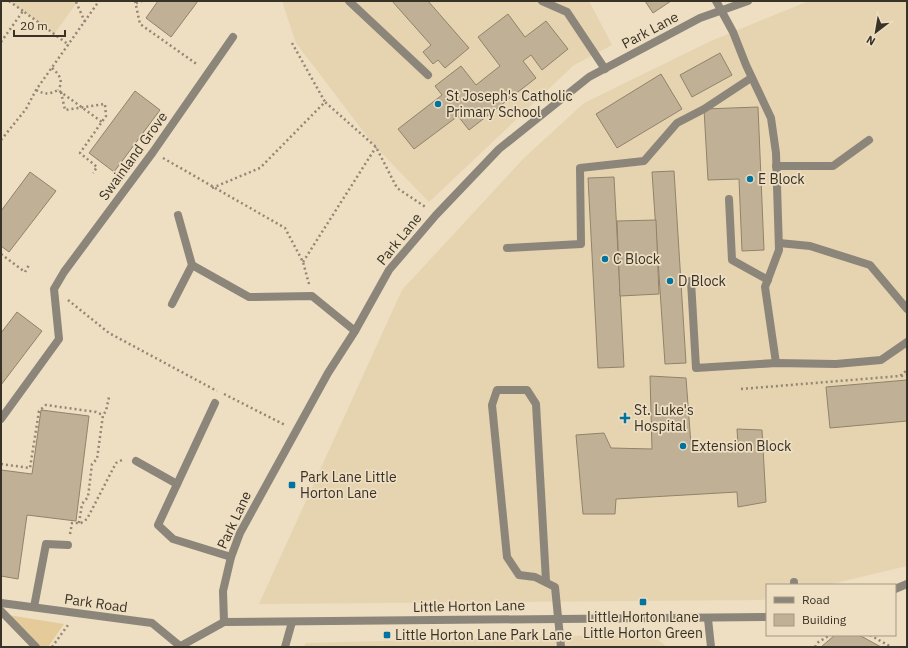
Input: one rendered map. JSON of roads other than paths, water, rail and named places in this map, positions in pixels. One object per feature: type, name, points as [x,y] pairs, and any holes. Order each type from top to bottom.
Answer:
[{"type":"street","points":[[349,1],[428,75]]},
{"type":"street","points":[[542,1],[567,12],[605,69]]},
{"type":"street","points":[[716,1],[734,32],[751,78],[772,118],[776,166],[779,250],[765,287],[776,363]]},
{"type":"street","name":"Park Lane","points":[[224,622],[222,591],[231,557],[240,532],[328,373],[355,331],[389,270],[436,215],[499,149],[589,77],[700,18],[748,1]]},
{"type":"street","name":"Swainland Grove","points":[[1,419],[59,339],[54,289],[64,272],[153,152],[233,37]]},
{"type":"street","points":[[507,248],[581,244],[580,168],[644,161],[677,123],[704,109],[751,78]]},
{"type":"street","points":[[776,166],[833,166],[869,140]]},
{"type":"street","points":[[729,199],[732,260],[768,280]]},
{"type":"street","points":[[172,304],[192,265],[178,215]]},
{"type":"street","points":[[779,244],[810,246],[870,265],[907,309]]},
{"type":"street","points":[[192,265],[249,297],[312,296],[355,331]]},
{"type":"street","points":[[691,281],[696,368],[776,363],[836,364],[881,360],[907,342]]},
{"type":"street","points":[[546,581],[536,404],[527,390],[497,390],[492,405],[507,557],[519,575],[535,577],[546,581],[555,587],[561,647]]},
{"type":"street","points":[[215,403],[158,525],[173,540],[231,557]]},
{"type":"street","points":[[136,461],[177,484]]},
{"type":"street","points":[[34,608],[44,546],[48,543],[68,545]]},
{"type":"street","points":[[896,589],[907,584]]},
{"type":"street","name":"Park Road","points":[[1,603],[152,623],[180,646]]},
{"type":"street","points":[[1,611],[36,647]]},
{"type":"street","name":"Little Horton Lane","points":[[180,646],[224,622],[558,618],[708,619],[766,617]]},
{"type":"street","points":[[708,619],[711,647]]},
{"type":"street","points":[[285,647],[292,622]]},
{"type":"place","name":"St Joseph's Catholic Primary School","points":[[438,104]]},
{"type":"place","name":"E Block","points":[[750,179]]},
{"type":"place","name":"C Block","points":[[605,259]]},
{"type":"place","name":"D Block","points":[[670,281]]},
{"type":"place","name":"St. Luke's Hospital","points":[[625,418]]},
{"type":"place","name":"Extension Block","points":[[683,446]]},
{"type":"place","name":"Park Lane Little Horton Lane","points":[[292,485]]},
{"type":"place","name":"Little Horton Lane Little Horton Green","points":[[643,602]]},
{"type":"place","name":"Little Horton Lane Park Lane","points":[[387,635]]}]
